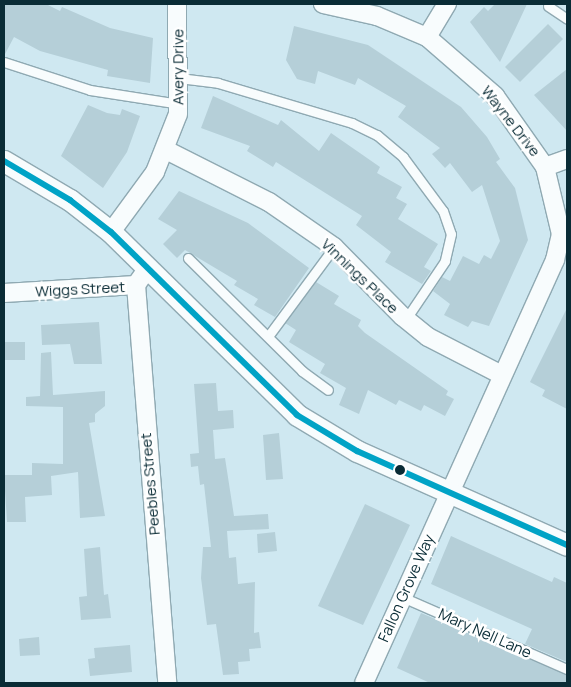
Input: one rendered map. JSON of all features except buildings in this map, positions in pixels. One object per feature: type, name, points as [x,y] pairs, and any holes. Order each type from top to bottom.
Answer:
[{"type":"street","name":"Avery Drive","points":[[111,232],[155,172],[166,150],[179,104],[177,4]]},
{"type":"street","name":"Wayne Drive","points":[[323,4],[377,16],[427,37],[495,96],[545,167],[561,234],[555,260],[449,492]]},
{"type":"street","points":[[427,37],[447,4]]},
{"type":"street","name":"Vinnings Place","points":[[166,150],[268,202],[334,247],[406,319],[428,337],[502,374]]},
{"type":"street","points":[[545,167],[567,159]]},
{"type":"street","points":[[4,161],[70,200],[111,232],[142,277],[297,415],[357,451],[567,545]]},
{"type":"street","name":"Wiggs Street","points":[[4,293],[142,277]]},
{"type":"street","name":"Peebles Street","points":[[142,277],[167,683]]},
{"type":"street","name":"Fallon Grove Way","points":[[364,683],[449,492]]},
{"type":"lane","points":[[548,6],[567,20]]},
{"type":"lane","points":[[4,62],[90,90],[179,104]]},
{"type":"lane","points":[[179,78],[218,83],[352,123],[377,135],[404,156],[443,211],[451,234],[445,261],[406,319]]},
{"type":"lane","points":[[269,335],[334,247]]},
{"type":"lane","points":[[188,258],[269,335],[302,371],[328,390]]},
{"type":"lane","name":"Mary Nell Lane","points":[[402,597],[567,669]]},
{"type":"transit line","points":[[4,161],[70,200],[111,232],[297,415],[357,451],[567,545]]}]
